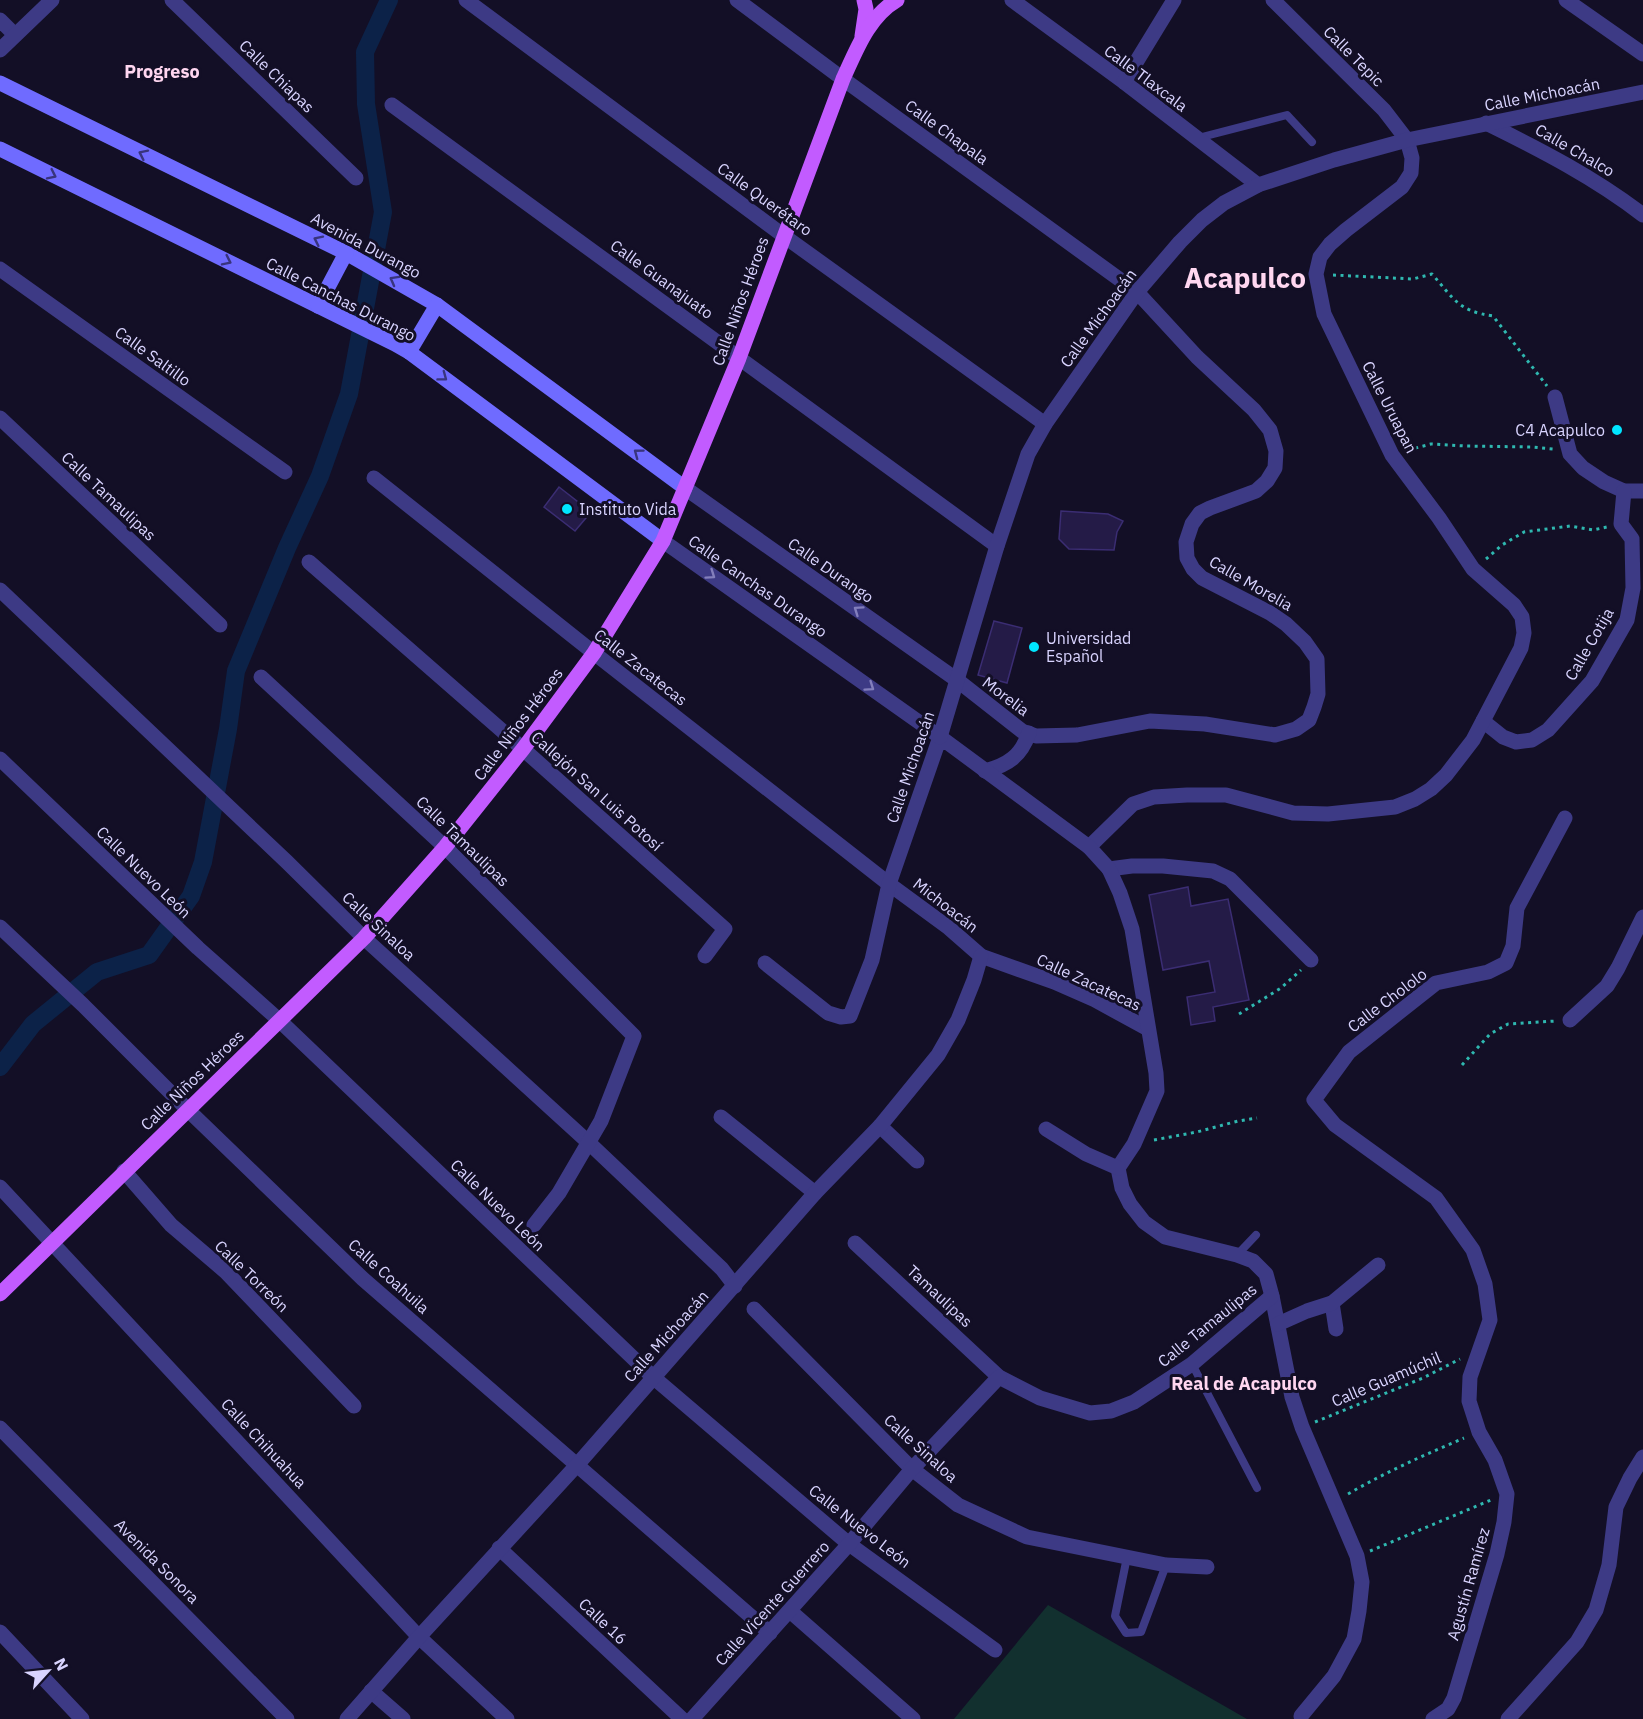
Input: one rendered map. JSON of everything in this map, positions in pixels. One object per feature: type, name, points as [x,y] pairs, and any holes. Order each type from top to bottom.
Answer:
[{"type":"main road","name":"Calle Niños Héroes","points":[[861,39],[866,9],[864,0]]},
{"type":"main road","name":"Calle Niños Héroes","points":[[0,1294],[364,938],[445,847],[523,749],[594,654],[663,541],[740,357],[843,79],[861,39],[890,1]]},
{"type":"main road","name":"Avenida Durango","points":[[0,83],[346,254],[437,304],[685,488]]},
{"type":"main road","name":"Calle Canchas Durango","points":[[0,149],[409,352],[663,541]]},
{"type":"main road","points":[[318,306],[346,254]]},
{"type":"main road","points":[[409,352],[437,304]]},
{"type":"street","points":[[0,50],[52,0]]},
{"type":"street","name":"Calle Chiapas","points":[[172,0],[356,178]]},
{"type":"street","name":"Calle Querétaro","points":[[466,0],[784,236],[1046,424]]},
{"type":"street","name":"Calle Chapala","points":[[737,0],[1137,292]]},
{"type":"street","name":"Calle Tlaxcala","points":[[1012,0],[1258,185]]},
{"type":"street","points":[[1124,82],[1174,0]]},
{"type":"street","name":"Calle Tepic","points":[[1273,0],[1384,110],[1407,140]]},
{"type":"street","points":[[1566,0],[1643,54]]},
{"type":"street","points":[[0,20],[15,35]]},
{"type":"street","name":"Calle Michoacán","points":[[765,963],[828,1013],[841,1017],[850,1016],[872,960],[889,884],[940,737],[997,546],[1028,454],[1046,424],[1137,292],[1202,220],[1224,203],[1258,185],[1334,160],[1407,140],[1643,92]]},
{"type":"street","name":"Calle Guanajuato","points":[[392,105],[997,546]]},
{"type":"street","name":"Calle Chalco","points":[[1486,123],[1582,173],[1643,214]]},
{"type":"street","points":[[1316,274],[1320,257],[1330,244],[1402,187],[1411,173],[1412,158],[1407,140]]},
{"type":"street","name":"Calle Saltillo","points":[[0,269],[285,472]]},
{"type":"street","name":"Calle Uruapan","points":[[1089,847],[1133,804],[1154,797],[1226,795],[1293,813],[1328,814],[1395,807],[1414,799],[1431,789],[1446,775],[1473,740],[1521,648],[1524,633],[1522,617],[1514,605],[1473,569],[1439,518],[1392,455],[1324,314],[1316,274]]},
{"type":"street","name":"Calle Morelia","points":[[1032,734],[1077,735],[1150,721],[1205,724],[1275,735],[1296,729],[1309,720],[1318,694],[1317,659],[1305,642],[1270,613],[1202,578],[1192,569],[1187,558],[1186,542],[1192,524],[1200,513],[1256,491],[1268,481],[1275,468],[1276,451],[1270,430],[1254,410],[1197,357],[1137,292]]},
{"type":"street","points":[[1555,397],[1570,453],[1583,468],[1604,482],[1624,491],[1643,491]]},
{"type":"street","name":"Calle Tamaulipas","points":[[0,418],[220,625]]},
{"type":"street","name":"Calle Zacatecas","points":[[374,478],[594,654],[889,884]]},
{"type":"street","name":"Calle Durango","points":[[685,488],[957,680]]},
{"type":"street","name":"Calle Cotija","points":[[1483,721],[1503,737],[1516,742],[1532,740],[1548,730],[1592,681],[1627,620],[1633,588],[1632,539],[1621,524],[1624,491]]},
{"type":"street","name":"Calle Canchas Durango","points":[[663,541],[940,737],[1089,847],[1109,869],[1132,928],[1157,1091],[1134,1144],[1118,1168]]},
{"type":"street","name":"Callejón San Luis Potosí","points":[[309,562],[725,929],[705,956]]},
{"type":"street","name":"Calle Sinaloa","points":[[0,590],[243,819],[364,938],[588,1142],[722,1269],[735,1286]]},
{"type":"street","name":"Calle Tamaulipas","points":[[261,677],[445,847],[634,1036],[601,1121],[588,1142]]},
{"type":"street","name":"Morelia","points":[[957,680],[1022,730],[1032,734]]},
{"type":"street","points":[[985,771],[1001,767],[1013,759],[1032,734]]},
{"type":"street","name":"Calle Nuevo León","points":[[0,759],[198,948],[279,1020],[653,1377],[849,1544],[995,1650]]},
{"type":"street","name":"Calle Chololo","points":[[1314,1100],[1349,1052],[1436,983],[1488,972],[1506,963],[1513,946],[1517,908],[1565,818]]},
{"type":"street","points":[[1109,869],[1163,866],[1212,872],[1230,879],[1311,960]]},
{"type":"street","name":"Michoacán","points":[[889,884],[949,928],[981,956]]},
{"type":"street","points":[[1570,1020],[1607,986],[1643,917]]},
{"type":"street","name":"Calle Coahuila","points":[[0,927],[363,1279],[770,1633]]},
{"type":"street","name":"Calle Michoacán","points":[[347,1719],[499,1548],[577,1465],[815,1193],[880,1126],[938,1054],[953,1029],[974,980],[981,956]]},
{"type":"street","name":"Calle Zacatecas","points":[[981,956],[1054,982],[1095,1000],[1148,1029]]},
{"type":"street","name":"Agustín Ramírez","points":[[1314,1100],[1335,1125],[1436,1198],[1473,1250],[1485,1284],[1490,1320],[1470,1377],[1469,1401],[1479,1432],[1495,1460],[1507,1494],[1504,1522],[1497,1554],[1455,1698],[1448,1709],[1432,1719]]},
{"type":"street","points":[[721,1117],[815,1193]]},
{"type":"street","points":[[880,1126],[917,1161]]},
{"type":"street","points":[[1046,1129],[1086,1154],[1118,1168],[1122,1188],[1130,1204],[1144,1222],[1165,1237],[1237,1255],[1253,1262],[1266,1274],[1292,1397],[1302,1427],[1357,1556],[1362,1582],[1354,1639],[1334,1677],[1301,1716]]},
{"type":"street","points":[[534,1225],[559,1193],[588,1142]]},
{"type":"street","name":"Calle Torreón","points":[[124,1172],[171,1225],[226,1272],[354,1406]]},
{"type":"street","name":"Calle Chihuahua","points":[[0,1187],[419,1637],[507,1719]]},
{"type":"street","name":"Tamaulipas","points":[[855,1243],[999,1377]]},
{"type":"street","points":[[1278,1324],[1332,1303],[1378,1265]]},
{"type":"street","name":"Calle Tamaulipas","points":[[999,1377],[1041,1398],[1090,1413],[1111,1410],[1134,1402],[1192,1364],[1272,1296]]},
{"type":"street","points":[[1332,1303],[1336,1329]]},
{"type":"street","name":"Calle Sinaloa","points":[[754,1309],[912,1469],[958,1505],[1027,1537],[1166,1565],[1207,1567]]},
{"type":"street","name":"Calle Vicente Guerrero","points":[[692,1719],[849,1544],[912,1469],[999,1377]]},
{"type":"street","name":"Avenida Sonora","points":[[0,1428],[288,1719]]},
{"type":"street","points":[[1508,1719],[1577,1642],[1596,1610],[1609,1565],[1616,1507],[1643,1457]]},
{"type":"street","name":"Calle 16","points":[[499,1548],[682,1719]]},
{"type":"street","points":[[789,1611],[913,1719]]},
{"type":"street","points":[[0,1632],[82,1719]]},
{"type":"street","points":[[371,1691],[403,1719]]},
{"type":"lane","points":[[1196,138],[1287,115],[1312,142]]},
{"type":"lane","points":[[1237,1255],[1256,1235]]},
{"type":"lane","points":[[1192,1364],[1257,1488]]},
{"type":"lane","points":[[1127,1557],[1115,1616],[1126,1633],[1141,1632],[1166,1565]]},
{"type":"path","points":[[1316,274],[1413,279],[1432,274],[1458,304],[1475,313],[1493,315],[1555,397]]},
{"type":"path","points":[[1392,455],[1431,444],[1551,448],[1570,453]]},
{"type":"path","points":[[1473,569],[1502,545],[1524,532],[1570,526],[1593,530],[1621,524]]},
{"type":"path","points":[[1239,1014],[1281,988],[1311,960]]},
{"type":"path","points":[[1462,1065],[1490,1034],[1508,1024],[1570,1020]]},
{"type":"path","points":[[1134,1144],[1257,1118]]},
{"type":"path","name":"Calle Guamúchil","points":[[1302,1427],[1423,1378],[1478,1350]]},
{"type":"path","points":[[1334,1503],[1401,1465],[1479,1432]]},
{"type":"path","points":[[1357,1556],[1507,1494]]},
{"type":"green space","points":[[1048,1605],[1247,1719],[954,1719]]},
{"type":"building","name":"Instituto Vida","points":[[559,487],[591,512],[575,531],[544,507]]},
{"type":"building","points":[[1061,511],[1108,514],[1123,521],[1117,532],[1114,550],[1069,549],[1059,539]]},
{"type":"building","points":[[994,621],[1022,628],[1007,683],[978,675]]},
{"type":"building","points":[[1188,887],[1191,906],[1228,899],[1249,1000],[1213,1007],[1215,1021],[1191,1025],[1187,997],[1215,992],[1209,961],[1163,970],[1149,895]]},
{"type":"waterway","points":[[0,1067],[33,1024],[97,972],[149,955],[191,896],[203,862],[228,729],[236,671],[287,548],[320,476],[349,394],[383,212],[366,104],[365,52],[389,0]]},
{"type":"place","name":"C4 Acapulco","points":[[1617,430]]},
{"type":"place","name":"Instituto Vida","points":[[567,509]]},
{"type":"place","name":"Universidad Español","points":[[1034,647]]},
{"type":"district","name":"Progreso","points":[[162,71]]},
{"type":"district","name":"Acapulco","points":[[1245,277]]},
{"type":"district","name":"Real de Acapulco","points":[[1244,1383]]}]
